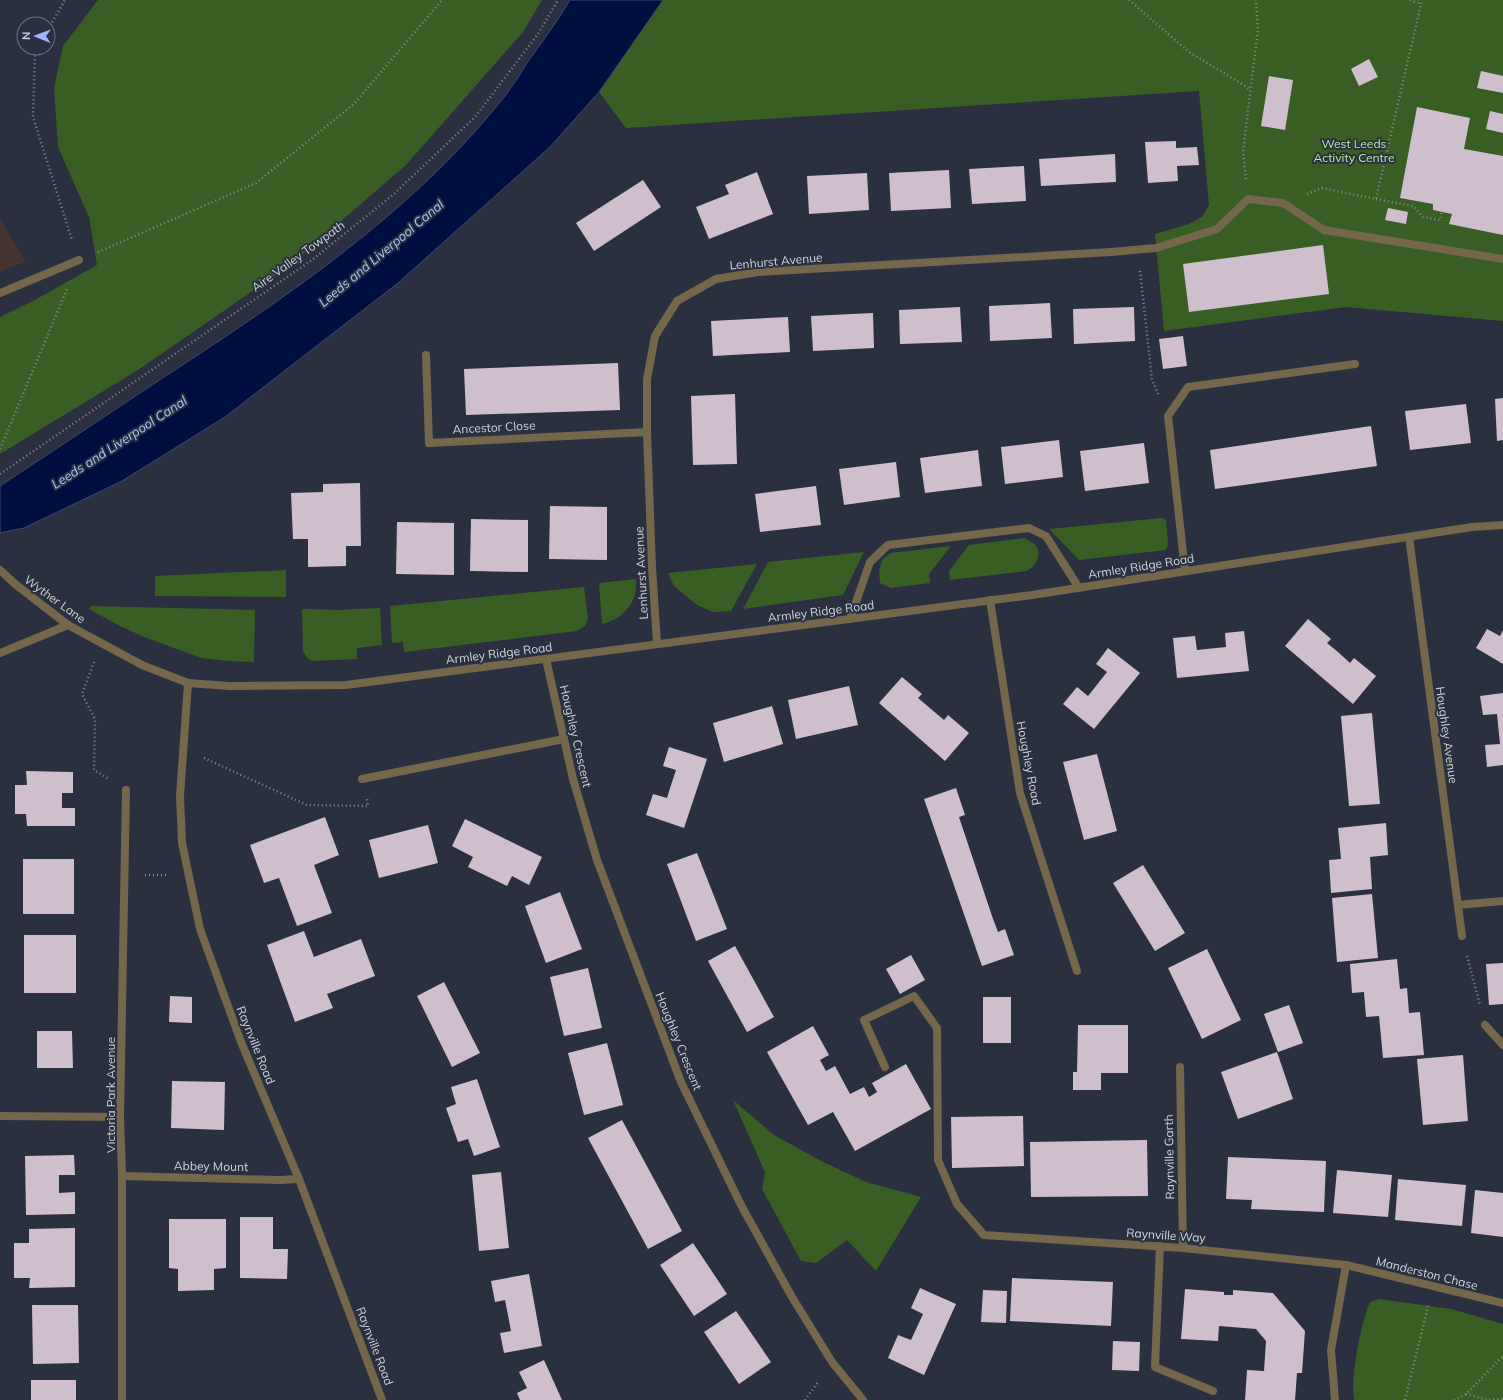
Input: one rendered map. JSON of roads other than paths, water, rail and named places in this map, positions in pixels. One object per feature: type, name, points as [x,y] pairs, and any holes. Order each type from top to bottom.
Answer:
[{"type":"street","name":"Lenhurst Avenue","points":[[657,643],[652,567],[647,379],[655,336],[676,301],[716,279],[758,272],[1111,252],[1156,248],[1216,229],[1248,199],[1284,203],[1324,230],[1503,259]]},
{"type":"street","points":[[0,293],[79,260]]},
{"type":"street","name":"Ancestor Close","points":[[426,355],[429,443],[648,432]]},
{"type":"street","points":[[1186,571],[1168,416],[1188,387],[1355,364]]},
{"type":"street","name":"Armley Ridge Road","points":[[142,665],[188,683],[229,686],[346,685],[1079,588],[1472,527],[1503,525]]},
{"type":"street","points":[[850,619],[870,562],[888,545],[1029,528],[1046,536],[1079,588]]},
{"type":"street","name":"Houghley Avenue","points":[[1409,537],[1462,936]]},
{"type":"street","name":"Wyther Lane","points":[[0,570],[15,584],[68,625],[142,665]]},
{"type":"street","name":"Houghley Road","points":[[990,600],[1020,793],[1076,971]]},
{"type":"street","points":[[0,653],[68,625]]},
{"type":"street","name":"Houghley Crescent","points":[[546,659],[573,779],[598,860],[681,1082],[742,1207],[792,1297],[832,1362],[863,1400]]},
{"type":"street","name":"Raynville Road","points":[[188,683],[180,804],[182,843],[200,929],[233,1021],[299,1179],[382,1400]]},
{"type":"street","points":[[362,779],[564,739]]},
{"type":"street","name":"Victoria Park Avenue","points":[[122,1400],[122,1176],[120,1116],[126,790]]},
{"type":"street","points":[[1458,905],[1503,901]]},
{"type":"street","name":"Raynville Way","points":[[885,1067],[864,1020],[914,996],[937,1028],[938,1160],[957,1204],[984,1235],[1160,1246],[1346,1265]]},
{"type":"street","points":[[1484,1025],[1503,1045]]},
{"type":"street","name":"Raynville Garth","points":[[1180,1067],[1183,1248]]},
{"type":"street","points":[[0,1116],[120,1116]]},
{"type":"street","name":"Abbey Mount","points":[[122,1176],[280,1180],[299,1179]]},
{"type":"street","points":[[1160,1246],[1155,1367],[1213,1391]]},
{"type":"street","points":[[1335,1400],[1331,1350],[1346,1265]]},
{"type":"street","name":"Manderston Chase","points":[[1346,1265],[1503,1303]]},
{"type":"water","name":"Leeds and Liverpool Canal","points":[[570,0],[663,0],[599,92],[550,147],[398,283],[225,417],[122,481],[24,528],[0,533],[0,486],[294,289],[340,255],[425,183],[465,143],[505,96]]},
{"type":"park label","name":"West Leeds Activity Centre","points":[[1354,150]]}]
